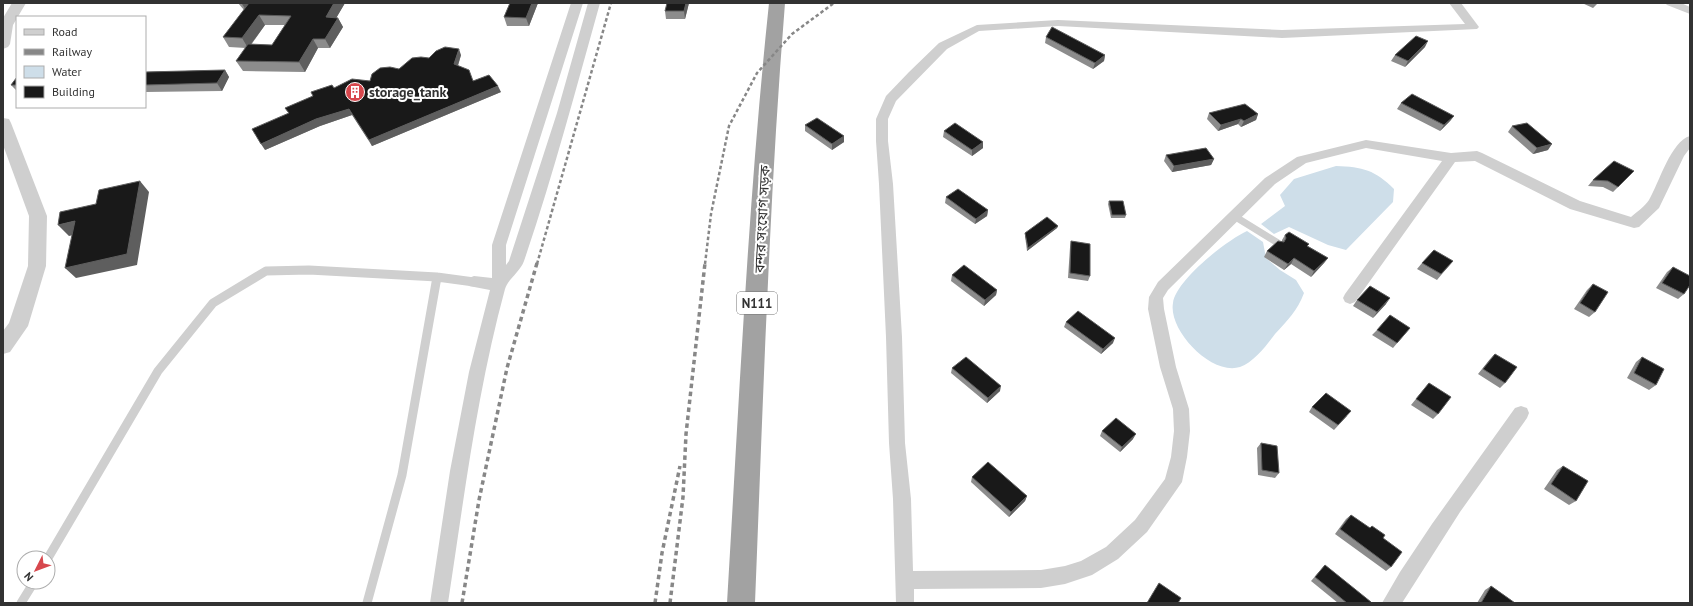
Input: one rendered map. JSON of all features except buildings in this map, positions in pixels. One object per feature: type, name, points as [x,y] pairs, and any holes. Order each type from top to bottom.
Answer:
[{"type":"highway","name":"বন্দর সংযোগ সড়ক","points":[[741,603],[757,305],[772,57],[777,3]]},
{"type":"street","points":[[3,44],[6,25],[19,3]]},
{"type":"street","points":[[439,603],[459,471],[477,372],[499,286],[499,245],[577,3]]},
{"type":"street","points":[[499,286],[516,263],[563,113],[594,3]]},
{"type":"street","points":[[905,603],[902,499],[897,442],[893,313],[886,184],[882,141],[882,119],[890,99],[943,46],[977,28],[1058,23],[1282,34],[1473,27],[1455,3]]},
{"type":"street","points":[[1671,3],[1690,11]]},
{"type":"street","points":[[3,123],[38,216],[38,266],[18,326],[4,343]]},
{"type":"street","points":[[904,580],[1041,579],[1065,575],[1085,569],[1112,553],[1141,526],[1172,482],[1179,457],[1182,431],[1180,408],[1161,336],[1156,309],[1156,297],[1176,271],[1241,220],[1270,181],[1302,160],[1366,144],[1451,158],[1477,156],[1575,205],[1634,223],[1654,204],[1678,154],[1690,140]]},
{"type":"street","points":[[1350,298],[1451,158]]},
{"type":"street","points":[[474,282],[499,286]]},
{"type":"street","points":[[1391,603],[1410,571],[1456,502],[1521,413]]},
{"type":"lane","points":[[1241,220],[1277,242]]},
{"type":"lane","points":[[53,550],[158,371],[213,303],[266,271],[309,270],[438,277],[474,282]]},
{"type":"lane","points":[[367,603],[402,475],[438,277]]},
{"type":"lane","points":[[22,603],[29,590]]},
{"type":"water","points":[[1336,166],[1354,167],[1368,171],[1381,178],[1394,189],[1393,202],[1346,250],[1328,245],[1289,227],[1274,234],[1261,224],[1285,206],[1280,195],[1294,179]]},
{"type":"water","points":[[1247,231],[1263,242],[1266,258],[1280,270],[1296,280],[1304,293],[1299,305],[1292,315],[1259,353],[1245,365],[1229,368],[1217,365],[1205,358],[1184,337],[1177,326],[1173,314],[1173,303],[1176,294],[1192,272],[1227,243]]},
{"type":"railway","points":[[537,264],[611,3]]},
{"type":"railway","points":[[705,264],[711,214],[729,126],[757,73],[792,34],[834,3]]},
{"type":"railway","points":[[462,603],[479,500],[507,368],[537,263]]},
{"type":"railway","points":[[670,603],[683,497],[686,434],[705,263]]},
{"type":"railway","points":[[655,603],[662,553],[680,466]]},
{"type":"place","name":"storage_tank","points":[[355,92]]}]
